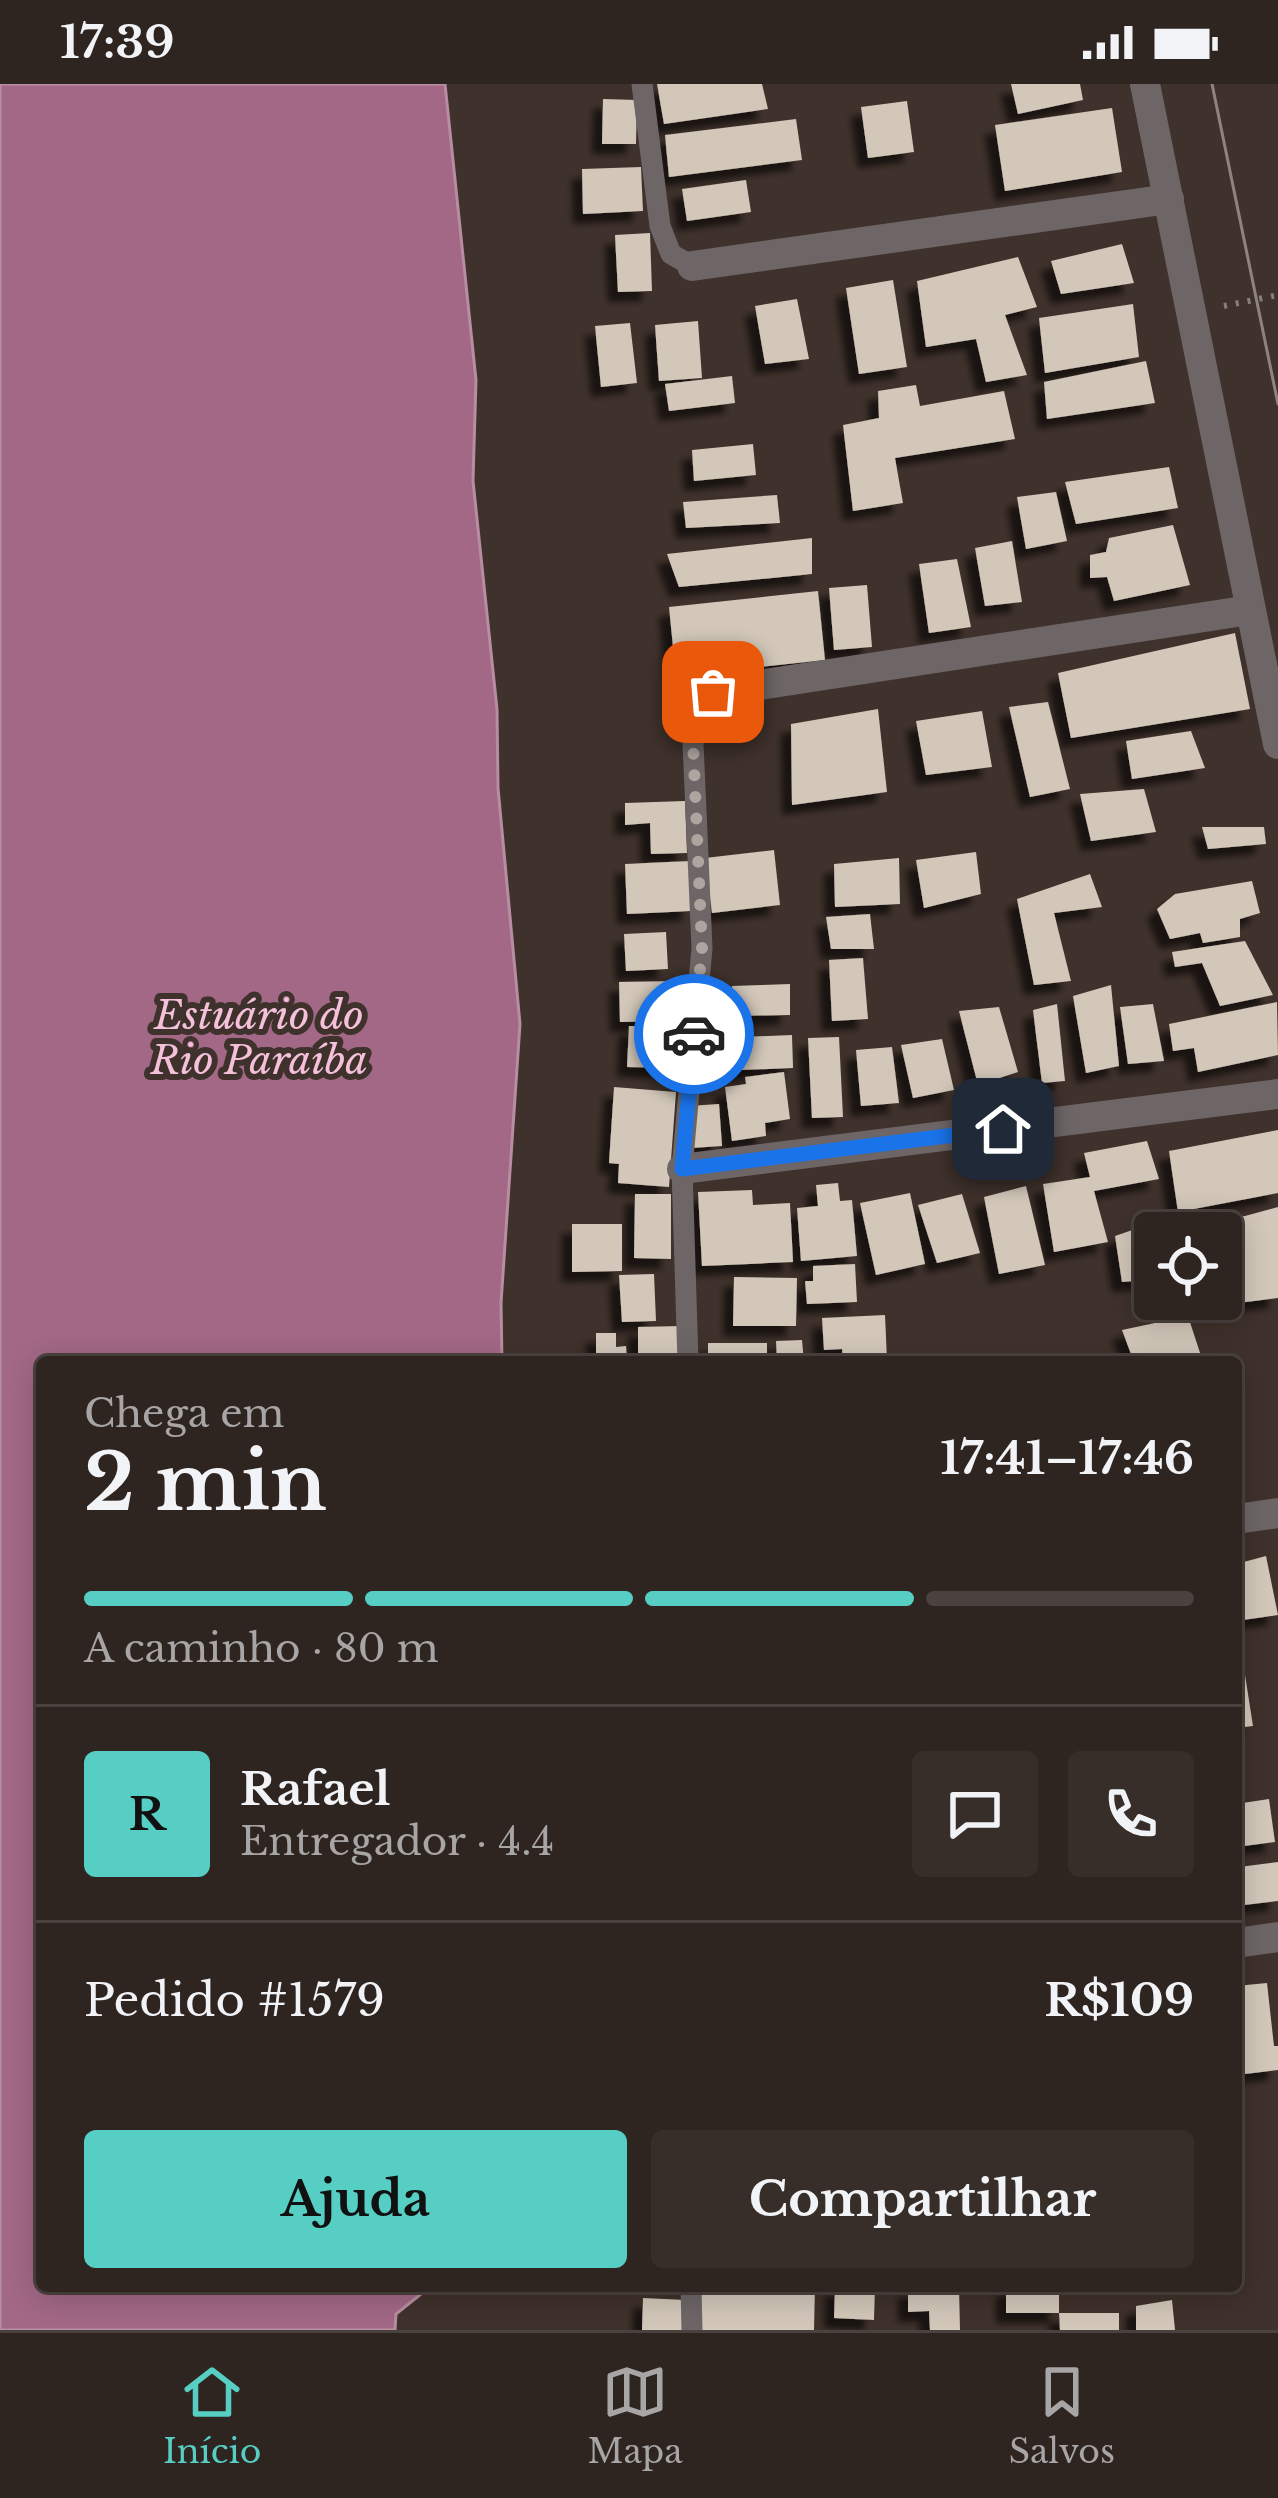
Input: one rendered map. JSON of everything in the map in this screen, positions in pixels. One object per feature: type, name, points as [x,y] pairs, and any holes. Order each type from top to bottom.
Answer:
[{"type":"street","points":[[1145,84],[1278,744]]},
{"type":"street","points":[[692,266],[1168,199]]},
{"type":"street","points":[[713,692],[1250,610]]},
{"type":"street","points":[[682,1169],[1278,1094]]},
{"type":"street","points":[[1242,1518],[1278,1513]]},
{"type":"street","points":[[1242,1942],[1278,1936]]},
{"type":"lane","points":[[643,84],[660,226],[671,254],[692,266]]},
{"type":"lane","points":[[688,1356],[682,1169],[702,948],[692,720],[696,705],[713,692]]},
{"type":"lane","points":[[692,2292],[692,2330]]},
{"type":"path","points":[[1191,313],[1278,295]]},
{"type":"water","name":"Estuário do Rio Paraíba","points":[[0,84],[445,84],[476,380],[473,481],[497,709],[498,788],[520,1024],[501,1303],[502,1356],[36,1356],[36,2292],[424,2292],[396,2314],[395,2330],[0,2330]]},
{"type":"building","points":[[657,84],[762,84],[768,109],[664,124]]},
{"type":"building","points":[[1011,84],[1080,84],[1083,100],[1018,114]]},
{"type":"building","points":[[603,99],[637,100],[636,144],[602,144]]},
{"type":"building","points":[[907,101],[914,152],[868,158],[861,107]]},
{"type":"building","points":[[1112,108],[1122,172],[1005,191],[995,125]]},
{"type":"building","points":[[796,119],[802,160],[669,177],[665,135]]},
{"type":"building","points":[[641,167],[643,211],[583,214],[582,169]]},
{"type":"building","points":[[746,180],[751,212],[687,221],[682,189]]},
{"type":"building","points":[[650,233],[652,291],[618,292],[615,235]]},
{"type":"building","points":[[1122,244],[1134,283],[1061,294],[1051,261]]},
{"type":"building","points":[[1018,257],[1037,307],[1005,315],[1027,375],[986,382],[976,339],[926,347],[917,281]]},
{"type":"building","points":[[893,280],[907,367],[859,374],[846,288]]},
{"type":"building","points":[[797,299],[809,359],[765,364],[755,306]]},
{"type":"building","points":[[1133,304],[1139,357],[1045,373],[1039,318]]},
{"type":"building","points":[[698,321],[702,378],[659,381],[655,325]]},
{"type":"building","points":[[630,323],[637,383],[601,387],[595,326]]},
{"type":"building","points":[[1146,361],[1155,403],[1047,419],[1044,382]]},
{"type":"building","points":[[732,376],[735,403],[669,411],[665,384]]},
{"type":"building","points":[[916,385],[920,406],[1004,391],[1015,439],[895,458],[903,503],[853,511],[843,425],[879,418],[878,391]]},
{"type":"building","points":[[753,444],[756,475],[694,481],[692,450]]},
{"type":"building","points":[[1169,467],[1178,508],[1076,524],[1065,482]]},
{"type":"building","points":[[1056,492],[1067,541],[1026,549],[1017,497]]},
{"type":"building","points":[[777,495],[780,523],[686,528],[683,502]]},
{"type":"building","points":[[1173,525],[1190,585],[1114,601],[1107,577],[1090,578],[1090,555],[1106,552],[1109,538]]},
{"type":"building","points":[[812,538],[812,574],[679,587],[667,554]]},
{"type":"building","points":[[1012,541],[1022,602],[985,606],[975,548]]},
{"type":"building","points":[[957,559],[971,627],[929,633],[919,564]]},
{"type":"building","points":[[867,585],[872,647],[834,650],[829,588]]},
{"type":"building","points":[[818,591],[825,660],[676,676],[669,607]]},
{"type":"building","points":[[1235,633],[1250,709],[1071,738],[1058,673]]},
{"type":"building","points":[[1048,702],[1070,789],[1030,797],[1009,707]]},
{"type":"building","points":[[878,709],[887,792],[792,805],[791,724]]},
{"type":"building","points":[[982,711],[992,767],[926,775],[916,721]]},
{"type":"building","points":[[1191,731],[1205,768],[1132,779],[1126,741]]},
{"type":"building","points":[[1144,789],[1156,832],[1091,841],[1080,794]]},
{"type":"building","points":[[685,801],[687,853],[651,854],[650,823],[625,825],[625,803]]},
{"type":"building","points":[[1202,827],[1264,827],[1266,844],[1208,849]]},
{"type":"building","points":[[774,850],[780,905],[712,913],[705,858]]},
{"type":"building","points":[[976,852],[981,894],[924,908],[916,860]]},
{"type":"building","points":[[899,858],[900,904],[835,907],[834,864]]},
{"type":"building","points":[[690,861],[692,911],[627,914],[625,864]]},
{"type":"building","points":[[1090,874],[1102,907],[1054,913],[1071,981],[1034,985],[1017,899]]},
{"type":"building","points":[[1252,881],[1260,913],[1240,919],[1240,937],[1203,943],[1200,933],[1170,939],[1157,909],[1175,894]]},
{"type":"building","points":[[870,914],[874,949],[831,949],[826,917]]},
{"type":"building","points":[[666,932],[668,969],[626,971],[624,934]]},
{"type":"building","points":[[1245,941],[1273,995],[1220,1006],[1202,963],[1175,967],[1172,952]]},
{"type":"building","points":[[863,958],[868,1019],[832,1021],[829,960]]},
{"type":"building","points":[[680,981],[680,1021],[620,1022],[619,982]]},
{"type":"building","points":[[790,984],[790,1015],[732,1016],[732,986]]},
{"type":"building","points":[[1111,985],[1119,1066],[1086,1073],[1073,996]]},
{"type":"building","points":[[1277,1002],[1278,1055],[1198,1072],[1194,1048],[1173,1051],[1169,1024]]},
{"type":"building","points":[[1057,1004],[1065,1081],[1042,1083],[1033,1010]]},
{"type":"building","points":[[1153,1004],[1164,1061],[1128,1064],[1120,1007]]},
{"type":"building","points":[[999,1007],[1018,1072],[978,1085],[959,1011]]},
{"type":"building","points":[[629,1026],[672,1027],[671,1068],[627,1067]]},
{"type":"building","points":[[792,1035],[793,1068],[716,1071],[715,1038]]},
{"type":"building","points":[[839,1037],[843,1117],[812,1118],[808,1038]]},
{"type":"building","points":[[942,1039],[954,1090],[913,1098],[901,1045]]},
{"type":"building","points":[[892,1047],[899,1103],[861,1106],[856,1050]]},
{"type":"building","points":[[784,1072],[790,1119],[765,1123],[766,1136],[732,1141],[725,1087],[746,1084],[745,1077]]},
{"type":"building","points":[[614,1087],[676,1092],[669,1187],[618,1183],[619,1164],[609,1163]]},
{"type":"building","points":[[719,1104],[722,1146],[691,1148],[688,1106]]},
{"type":"building","points":[[1278,1130],[1278,1193],[1178,1212],[1169,1151]]},
{"type":"building","points":[[1147,1141],[1159,1179],[1094,1191],[1108,1242],[1054,1252],[1043,1184],[1090,1177],[1084,1153]]},
{"type":"building","points":[[838,1183],[840,1201],[852,1200],[857,1256],[801,1261],[797,1208],[818,1206],[816,1185]]},
{"type":"building","points":[[1026,1186],[1045,1265],[999,1274],[984,1197]]},
{"type":"building","points":[[752,1190],[753,1205],[790,1203],[793,1262],[702,1266],[698,1192]]},
{"type":"building","points":[[910,1193],[925,1264],[876,1275],[860,1203]]},
{"type":"building","points":[[635,1194],[671,1194],[671,1259],[634,1258]]},
{"type":"building","points":[[962,1194],[980,1253],[937,1263],[918,1205]]},
{"type":"building","points":[[1278,1207],[1278,1298],[1242,1302],[1245,1216]]},
{"type":"building","points":[[572,1224],[622,1224],[622,1271],[572,1272]]},
{"type":"building","points":[[1134,1229],[1134,1281],[1122,1282],[1115,1236]]},
{"type":"building","points":[[855,1264],[857,1302],[807,1304],[805,1281],[813,1281],[813,1266]]},
{"type":"building","points":[[654,1274],[656,1321],[622,1322],[619,1275]]},
{"type":"building","points":[[734,1277],[797,1278],[796,1326],[733,1326]]},
{"type":"building","points":[[885,1315],[887,1356],[843,1356],[842,1349],[824,1350],[822,1318]]},
{"type":"building","points":[[1189,1320],[1201,1356],[1132,1356],[1122,1330]]},
{"type":"building","points":[[680,1326],[681,1356],[638,1356],[638,1327]]},
{"type":"building","points":[[596,1333],[616,1333],[616,1347],[626,1346],[627,1356],[596,1356]]},
{"type":"building","points":[[802,1340],[803,1356],[777,1356],[776,1341]]},
{"type":"building","points":[[708,1343],[767,1343],[767,1356],[708,1356]]},
{"type":"building","points":[[1266,1556],[1278,1615],[1242,1620],[1242,1562]]},
{"type":"building","points":[[1242,1676],[1253,1726],[1242,1727]]},
{"type":"building","points":[[1269,1799],[1275,1842],[1242,1846],[1242,1803]]},
{"type":"building","points":[[1278,1862],[1278,1901],[1244,1905],[1242,1867]]},
{"type":"building","points":[[1267,1983],[1278,2070],[1245,2074],[1242,1985]]},
{"type":"building","points":[[700,2292],[815,2292],[814,2330],[699,2330]]},
{"type":"building","points":[[835,2292],[875,2292],[874,2320],[834,2318]]},
{"type":"building","points":[[908,2292],[959,2292],[960,2330],[930,2330],[929,2311],[908,2312]]},
{"type":"building","points":[[1006,2292],[1059,2292],[1059,2313],[1006,2313]]},
{"type":"building","points":[[643,2298],[686,2300],[685,2330],[642,2330]]},
{"type":"building","points":[[1172,2300],[1175,2330],[1136,2330],[1136,2306]]},
{"type":"building","points":[[1059,2313],[1119,2313],[1119,2330],[1060,2330]]},
{"type":"tram line","points":[[1212,84],[1278,404]]},
{"type":"way so far","points":[[694,1034],[702,948],[692,720],[696,705],[713,692]]},
{"type":"route","points":[[694,1034],[682,1169],[1003,1129]]}]
